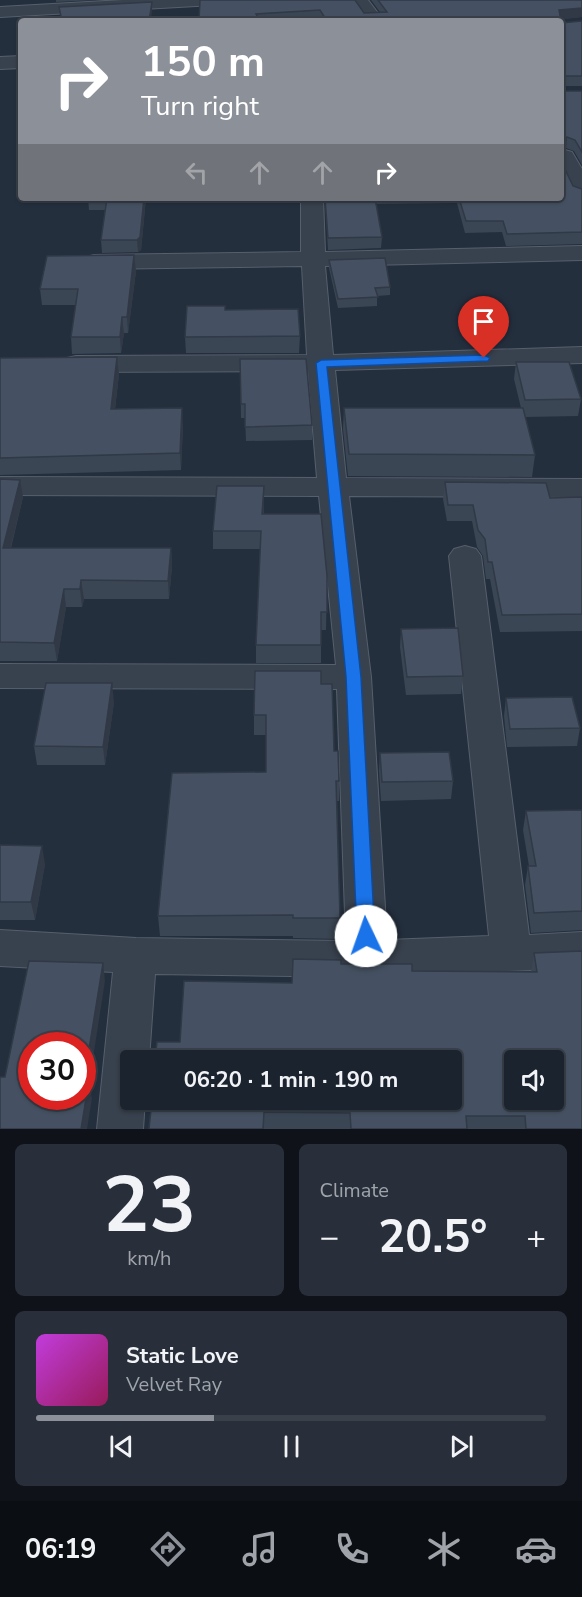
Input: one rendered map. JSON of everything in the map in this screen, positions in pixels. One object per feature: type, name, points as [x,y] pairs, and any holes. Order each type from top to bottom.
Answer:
[{"type":"street","points":[[0,12],[214,0]]},
{"type":"street","points":[[359,0],[373,18]]},
{"type":"street","points":[[174,1],[182,18]]},
{"type":"street","points":[[0,63],[18,62]]},
{"type":"street","points":[[569,156],[582,190]]},
{"type":"street","points":[[312,201],[321,363],[354,677],[367,959]]},
{"type":"street","points":[[63,263],[582,253]]},
{"type":"street","points":[[55,364],[321,363],[582,356]]},
{"type":"street","points":[[0,486],[582,488]]},
{"type":"street","points":[[465,556],[511,953]]},
{"type":"street","points":[[0,676],[354,677]]},
{"type":"street","points":[[0,948],[136,956],[367,959],[582,950]]},
{"type":"street","points":[[120,1129],[136,956]]},
{"type":"building","points":[[200,0],[355,0],[364,13],[387,12],[378,0],[582,0],[582,8],[559,10],[560,18],[325,18],[320,10],[256,14],[258,18],[199,18]]},
{"type":"building","points":[[152,2],[149,18],[61,18],[59,7]]},
{"type":"building","points":[[582,21],[582,76],[564,76],[564,23]]},
{"type":"building","points":[[564,91],[582,91],[582,152],[575,140],[564,138]]},
{"type":"building","points":[[564,167],[573,186],[582,189],[582,232],[507,234],[503,221],[466,221],[460,201],[564,201]]},
{"type":"building","points":[[107,201],[144,201],[140,237],[137,240],[101,240]]},
{"type":"building","points":[[325,201],[376,201],[382,237],[328,238]]},
{"type":"building","points":[[134,255],[127,317],[122,317],[120,337],[71,337],[78,289],[40,289],[47,256]]},
{"type":"building","points":[[385,258],[390,287],[375,288],[378,297],[338,299],[329,260]]},
{"type":"building","points":[[187,306],[225,306],[225,310],[298,309],[300,336],[185,337]]},
{"type":"building","points":[[117,357],[111,409],[182,408],[180,453],[0,458],[0,358]]},
{"type":"building","points":[[240,359],[306,359],[312,425],[245,427],[245,404],[241,404]]},
{"type":"building","points":[[516,362],[569,362],[581,399],[525,400]]},
{"type":"building","points":[[344,408],[523,408],[535,455],[349,454]]},
{"type":"building","points":[[0,479],[20,480],[3,548],[171,548],[168,581],[81,580],[80,589],[64,589],[54,643],[0,642]]},
{"type":"building","points":[[445,482],[546,483],[550,498],[582,497],[582,614],[502,615],[492,562],[488,562],[485,539],[478,530],[473,505],[448,505]]},
{"type":"building","points":[[217,486],[264,486],[262,514],[321,514],[327,576],[327,612],[321,612],[321,645],[256,645],[261,531],[213,531]]},
{"type":"building","points":[[458,628],[463,676],[407,677],[401,629]]},
{"type":"building","points":[[255,671],[321,671],[321,684],[332,684],[334,751],[338,751],[339,781],[336,781],[340,918],[293,918],[293,915],[158,916],[172,773],[266,772],[266,715],[254,715]]},
{"type":"building","points":[[46,683],[112,683],[103,747],[34,746]]},
{"type":"building","points":[[572,697],[580,728],[510,729],[506,698]]},
{"type":"building","points":[[449,752],[453,781],[382,782],[380,753]]},
{"type":"building","points":[[582,810],[582,911],[534,913],[528,866],[536,866],[526,811]]},
{"type":"building","points":[[0,845],[42,846],[31,902],[0,902]]},
{"type":"building","points":[[582,951],[582,1129],[526,1129],[525,1116],[466,1116],[467,1129],[351,1129],[350,1113],[264,1112],[263,1129],[149,1129],[151,1110],[462,1110],[462,1050],[156,1050],[157,1042],[180,1042],[184,981],[292,983],[293,959],[341,960],[341,964],[412,964],[412,971],[537,972],[534,953]]},
{"type":"building","points":[[29,961],[103,963],[92,1032],[18,1032],[18,1110],[84,1110],[81,1129],[0,1129],[0,1077],[5,1077]]},
{"type":"route","points":[[366,936],[354,677],[321,363],[484,358]]}]
